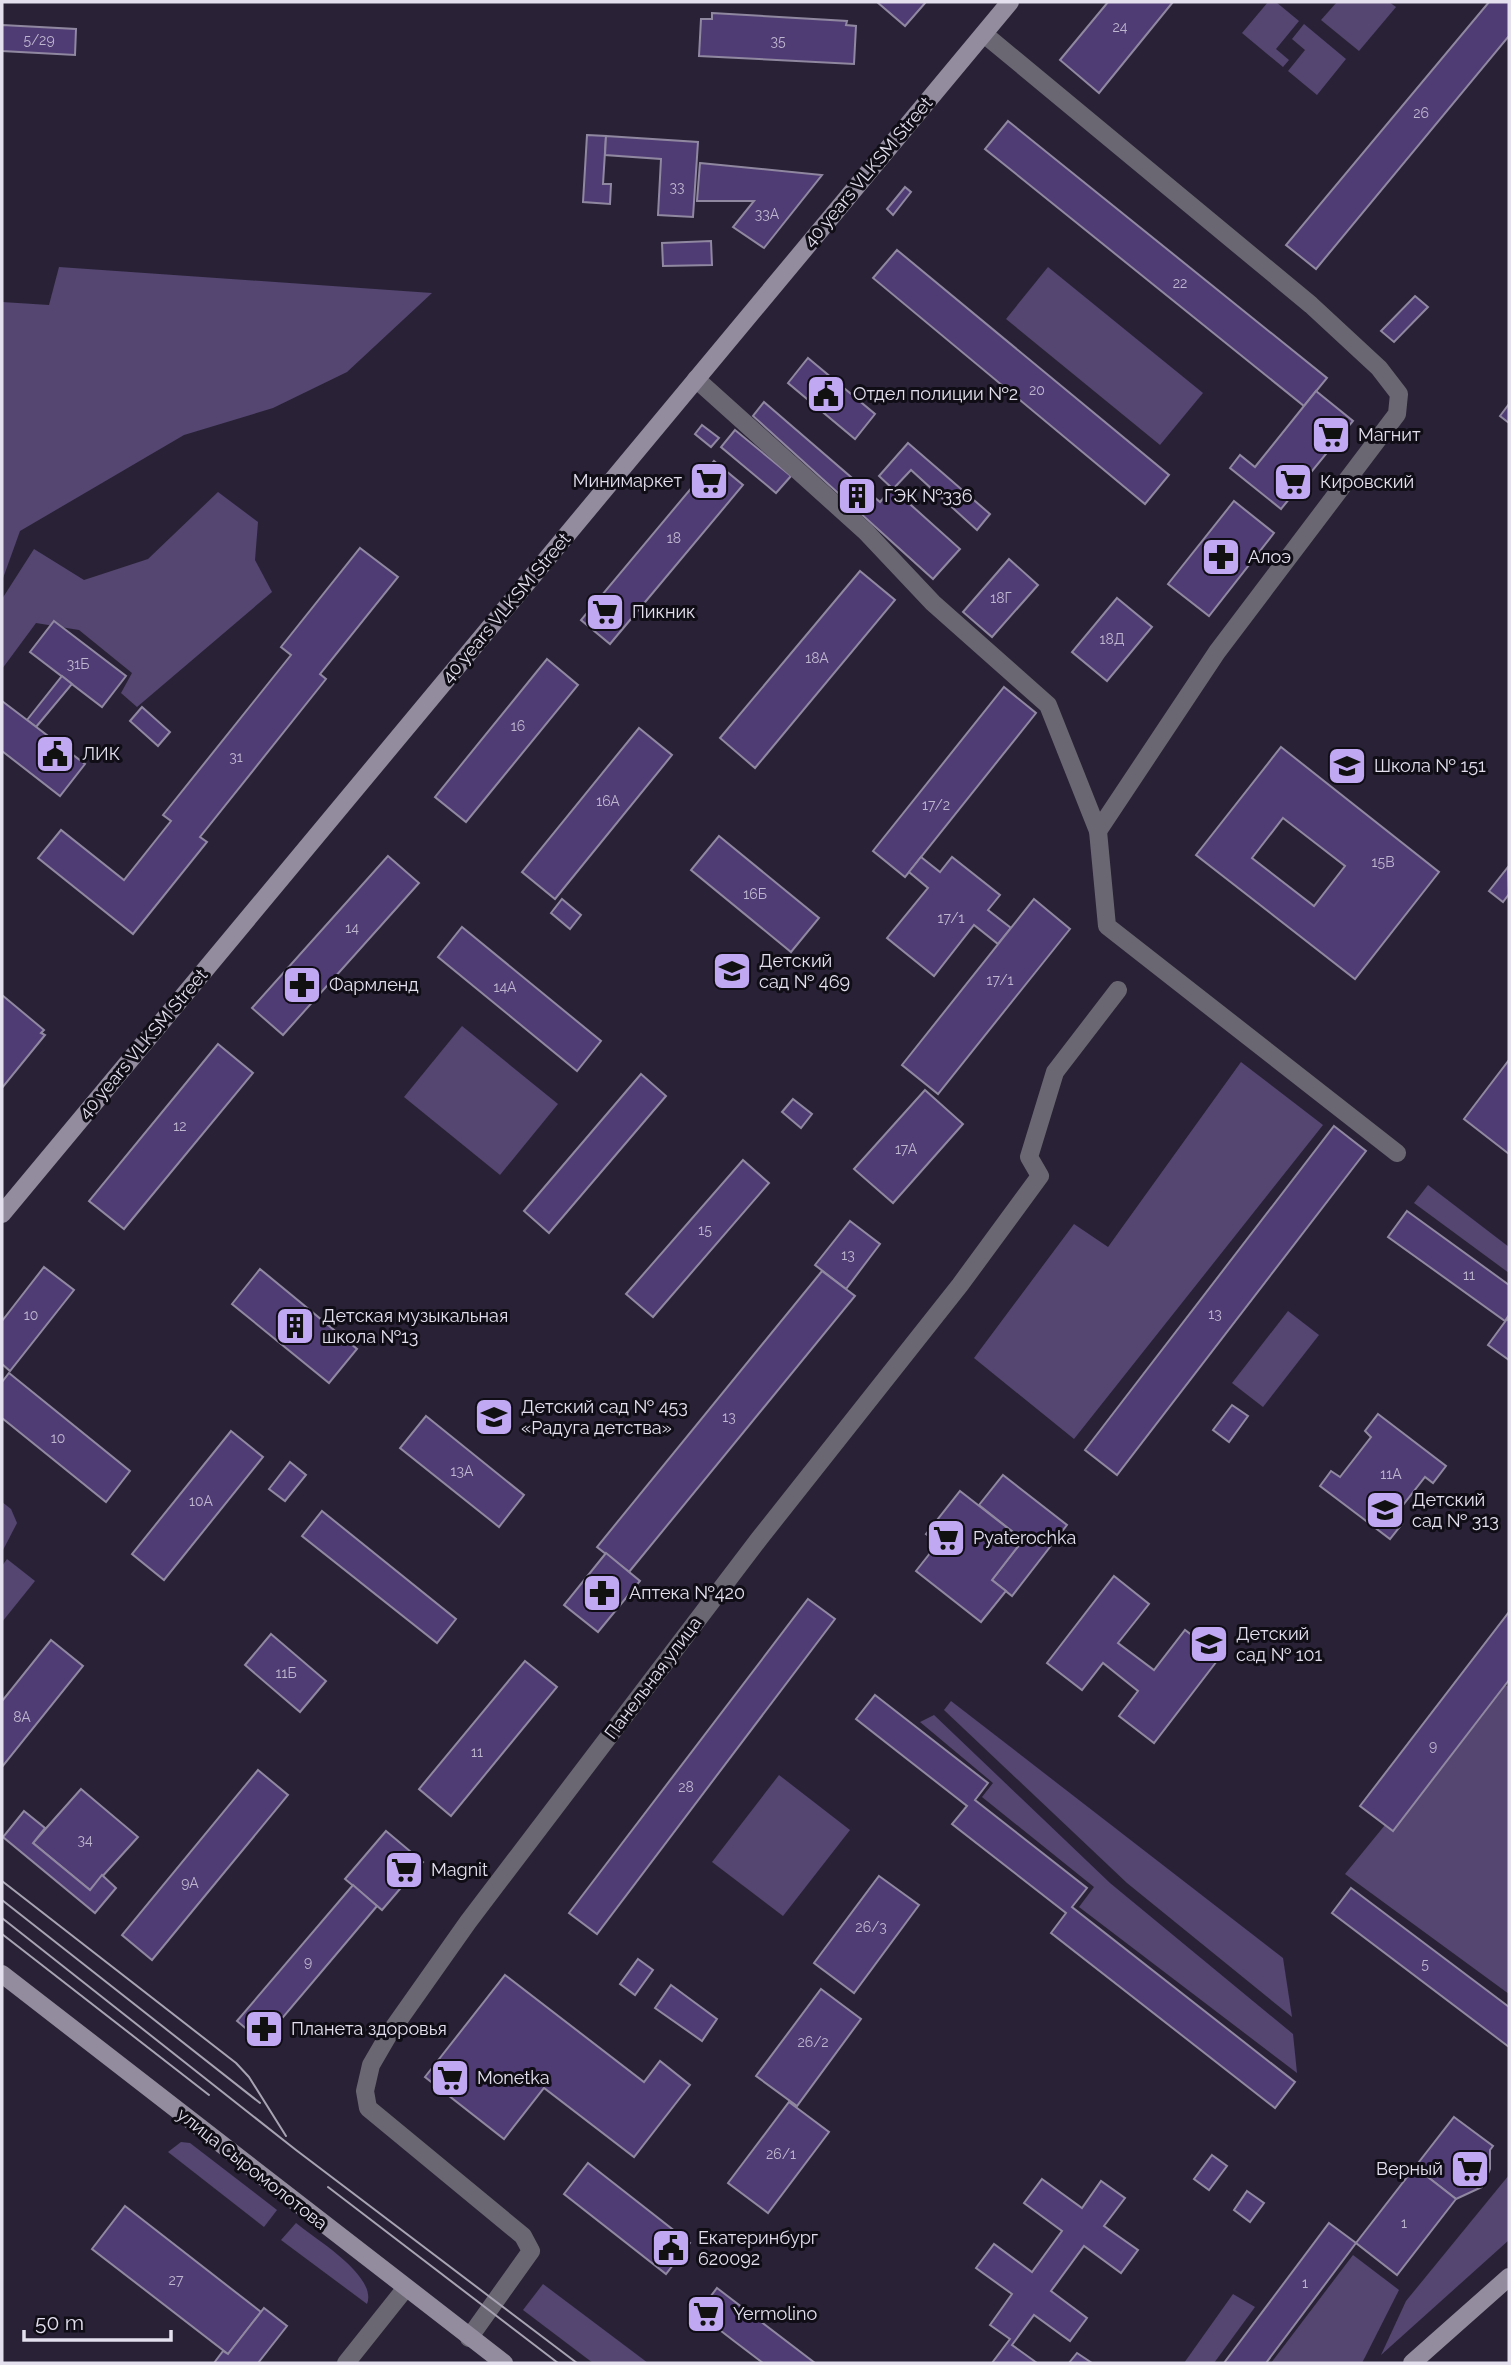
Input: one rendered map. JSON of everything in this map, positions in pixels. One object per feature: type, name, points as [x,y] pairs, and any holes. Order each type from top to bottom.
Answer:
[{"type":"main road","name":"40 years VLKSM Street","points":[[2,1214],[1010,2]]},
{"type":"main road","name":"улица Сыромолотова","points":[[2,1974],[504,2363]]},
{"type":"main road","points":[[1412,2363],[1509,2277]]},
{"type":"street","points":[[984,34],[1311,305],[1379,368],[1399,394],[1396,414],[1217,652],[1098,831]]},
{"type":"street","points":[[696,379],[866,532],[933,603],[1048,705],[1098,831],[1107,926],[1397,1153]]},
{"type":"street","name":"Панельная улица","points":[[469,2338],[531,2251],[523,2236],[368,2108],[365,2091],[371,2065],[389,2034],[468,1922],[759,1539],[953,1295],[1040,1176],[1029,1157],[1055,1072],[1118,990]]},
{"type":"street","points":[[346,2363],[405,2288]]},
{"type":"shaded area","points":[[1268,2],[1276,2],[1299,21],[1276,49],[1289,60],[1283,67],[1242,33]]},
{"type":"shaded area","points":[[1337,2],[1389,2],[1396,7],[1359,51],[1321,20]]},
{"type":"shaded area","points":[[1304,24],[1346,59],[1317,95],[1288,71],[1305,50],[1292,39]]},
{"type":"shaded area","points":[[59,267],[432,293],[347,372],[273,408],[184,435],[20,531],[2,581],[2,302],[49,305]]},
{"type":"shaded area","points":[[1048,267],[1203,393],[1160,445],[1006,319]]},
{"type":"shaded area","points":[[218,492],[258,522],[255,560],[272,592],[137,707],[121,693],[132,673],[79,630],[36,623],[2,669],[2,599],[34,549],[84,580],[148,559]]},
{"type":"shaded area","points":[[462,1026],[558,1104],[500,1175],[404,1097]]},
{"type":"shaded area","points":[[1241,1062],[1323,1125],[1074,1439],[974,1358],[1074,1224],[1108,1247]]},
{"type":"shaded area","points":[[1428,1185],[1509,1247],[1509,1273],[1414,1203]]},
{"type":"shaded area","points":[[1288,1311],[1319,1335],[1263,1407],[1232,1383]]},
{"type":"shaded area","points":[[2,1502],[11,1509],[17,1523],[2,1552]]},
{"type":"shaded area","points":[[7,1559],[35,1581],[2,1622],[2,1566]]},
{"type":"shaded area","points":[[1505,1685],[1509,1687],[1509,1994],[1345,1874],[1385,1825],[1393,1831]]},
{"type":"shaded area","points":[[951,1701],[1283,1958],[1292,2017],[1127,1883],[944,1710]]},
{"type":"shaded area","points":[[934,1715],[1110,1883],[1293,2034],[1297,2073],[1079,1907],[1094,1887],[982,1797],[993,1783],[920,1722]]},
{"type":"shaded area","points":[[779,1775],[850,1830],[783,1916],[712,1862]]},
{"type":"shaded area","points":[[181,2142],[190,2143],[277,2210],[264,2227],[168,2152]]},
{"type":"shaded area","points":[[1509,2175],[1509,2240],[1381,2355],[1406,2301]]},
{"type":"shaded area","points":[[296,2223],[354,2270],[368,2293],[367,2304],[281,2240]]},
{"type":"shaded area","points":[[1353,2255],[1399,2290],[1362,2363],[1271,2363]]},
{"type":"shaded area","points":[[543,2284],[648,2363],[593,2363],[523,2310]]},
{"type":"shaded area","points":[[1233,2294],[1255,2307],[1214,2363],[1184,2363]]},
{"type":"building","points":[[877,2],[926,2],[905,26]]},
{"type":"building","points":[[1108,2],[1173,2],[1099,93],[1060,60]]},
{"type":"building","points":[[1489,2],[1509,2],[1509,36],[1316,269],[1286,245]]},
{"type":"building","points":[[712,13],[847,21],[846,25],[856,26],[854,64],[699,56],[701,19],[712,19]]},
{"type":"building","points":[[2,25],[76,29],[75,55],[2,51]]},
{"type":"building","points":[[1008,121],[1327,378],[1304,406],[985,149]]},
{"type":"building","points":[[587,135],[606,136],[603,184],[611,184],[610,204],[583,202]]},
{"type":"building","points":[[606,136],[698,142],[693,217],[658,215],[661,159],[605,155]]},
{"type":"building","points":[[700,163],[822,175],[764,248],[733,227],[754,201],[697,201]]},
{"type":"building","points":[[905,187],[911,192],[893,215],[887,209]]},
{"type":"building","points":[[711,241],[712,265],[663,266],[662,243]]},
{"type":"building","points":[[897,250],[1169,475],[1145,504],[873,278]]},
{"type":"building","points":[[1415,296],[1428,307],[1394,342],[1381,331]]},
{"type":"building","name":"Отдел полиции №2","points":[[808,358],[875,414],[855,439],[788,383]]},
{"type":"building","points":[[1316,391],[1353,421],[1281,509],[1230,468],[1240,455],[1255,467]]},
{"type":"building","name":"ГЭК №336","points":[[764,402],[880,502],[892,488],[960,549],[933,579],[753,416]]},
{"type":"building","points":[[1509,404],[1509,423],[1500,416]]},
{"type":"building","points":[[702,425],[719,438],[711,447],[695,434]]},
{"type":"building","points":[[735,430],[791,476],[776,493],[721,447]]},
{"type":"building","points":[[908,443],[990,514],[977,530],[911,470],[893,489],[879,476]]},
{"type":"building","points":[[714,461],[743,485],[610,644],[581,620]]},
{"type":"building","points":[[1234,501],[1274,533],[1209,616],[1168,584]]},
{"type":"building","points":[[360,548],[398,577],[320,674],[326,679],[200,837],[207,842],[133,934],[38,858],[61,830],[124,880],[171,821],[163,815],[291,655],[281,647]]},
{"type":"building","points":[[1009,559],[1038,585],[992,637],[963,612]]},
{"type":"building","points":[[860,571],[895,600],[755,768],[720,738]]},
{"type":"building","points":[[1117,598],[1152,627],[1107,681],[1072,652]]},
{"type":"building","points":[[54,621],[126,676],[102,707],[30,652]]},
{"type":"building","points":[[547,659],[578,685],[466,822],[435,797]]},
{"type":"building","points":[[62,676],[72,684],[36,727],[27,720]]},
{"type":"building","points":[[1004,687],[1036,713],[905,877],[873,851]]},
{"type":"building","points":[[2,701],[85,764],[60,796],[2,751]]},
{"type":"building","points":[[142,707],[170,732],[158,746],[130,721]]},
{"type":"building","points":[[639,728],[672,755],[555,899],[522,872]]},
{"type":"building","points":[[1281,747],[1439,872],[1355,979],[1196,855]],"holes":[[[1283,818],[1345,866],[1314,906],[1252,858]]]},
{"type":"building","points":[[719,836],[819,918],[791,952],[691,870]]},
{"type":"building","points":[[388,856],[419,883],[283,1035],[252,1008]]},
{"type":"building","points":[[921,857],[940,872],[952,857],[1000,895],[988,910],[1011,928],[998,944],[974,925],[934,976],[887,938],[928,888],[909,872]]},
{"type":"building","points":[[1508,867],[1509,894],[1503,902],[1489,891]]},
{"type":"building","points":[[562,899],[581,915],[570,929],[551,913]]},
{"type":"building","points":[[1034,899],[1070,929],[938,1094],[902,1065]]},
{"type":"building","points":[[462,927],[601,1041],[577,1071],[438,957]]},
{"type":"building","points":[[2,995],[44,1030],[41,1033],[45,1035],[2,1088]]},
{"type":"building","points":[[218,1044],[253,1073],[124,1229],[89,1201]]},
{"type":"building","points":[[1509,1060],[1509,1154],[1464,1119]]},
{"type":"building","points":[[641,1074],[666,1096],[549,1233],[524,1211]]},
{"type":"building","points":[[925,1090],[963,1124],[893,1203],[854,1169]]},
{"type":"building","points":[[793,1099],[812,1114],[801,1128],[782,1112]]},
{"type":"building","points":[[1334,1126],[1366,1151],[1117,1475],[1085,1450]]},
{"type":"building","points":[[743,1160],[769,1183],[653,1317],[626,1294]]},
{"type":"building","points":[[1407,1211],[1509,1285],[1509,1315],[1505,1321],[1388,1237]]},
{"type":"building","points":[[850,1221],[880,1244],[846,1289],[815,1265]]},
{"type":"building","points":[[44,1267],[74,1290],[10,1371],[2,1364],[2,1321]]},
{"type":"building","name":"Детская музыкальная школа №13","points":[[260,1269],[357,1349],[329,1383],[232,1304]]},
{"type":"building","points":[[822,1271],[855,1296],[629,1572],[597,1547]]},
{"type":"building","points":[[1507,1319],[1509,1321],[1509,1360],[1488,1345]]},
{"type":"building","points":[[9,1373],[130,1471],[106,1502],[2,1418],[2,1382]]},
{"type":"building","points":[[1232,1405],[1248,1416],[1229,1442],[1213,1430]]},
{"type":"building","points":[[1378,1414],[1446,1466],[1433,1483],[1425,1477],[1393,1518],[1402,1524],[1390,1539],[1320,1486],[1331,1471],[1340,1477],[1371,1437],[1365,1431]]},
{"type":"building","points":[[426,1416],[524,1495],[499,1527],[400,1448]]},
{"type":"building","points":[[231,1431],[263,1457],[164,1580],[132,1554]]},
{"type":"building","points":[[290,1462],[306,1475],[285,1501],[269,1489]]},
{"type":"building","points":[[1003,1475],[1067,1525],[1012,1596],[992,1580],[1023,1540],[979,1505]]},
{"type":"building","points":[[960,1491],[1023,1540],[992,1580],[1006,1591],[981,1622],[916,1571],[938,1543],[926,1534]]},
{"type":"building","points":[[322,1511],[456,1619],[437,1643],[302,1536]]},
{"type":"building","name":"Аптека №420","points":[[606,1553],[640,1581],[598,1632],[564,1605]]},
{"type":"building","points":[[1114,1576],[1149,1604],[1118,1643],[1154,1670],[1185,1630],[1220,1657],[1154,1743],[1119,1716],[1138,1691],[1103,1663],[1082,1690],[1047,1663]]},
{"type":"building","points":[[808,1599],[835,1619],[597,1934],[569,1913]]},
{"type":"building","points":[[1509,1612],[1509,1680],[1393,1831],[1360,1806]]},
{"type":"building","points":[[271,1634],[326,1681],[300,1712],[245,1665]]},
{"type":"building","points":[[51,1640],[83,1666],[2,1767],[2,1701]]},
{"type":"building","points":[[525,1661],[557,1687],[451,1816],[419,1789]]},
{"type":"building","points":[[875,1695],[988,1783],[975,1800],[1087,1888],[1072,1907],[1295,2082],[1275,2108],[1051,1933],[1066,1913],[952,1824],[967,1806],[856,1719]]},
{"type":"building","points":[[258,1770],[288,1795],[152,1960],[122,1935]]},
{"type":"building","points":[[81,1789],[138,1837],[90,1890],[33,1843]]},
{"type":"building","points":[[24,1811],[45,1828],[33,1843],[90,1890],[102,1875],[116,1888],[95,1913],[3,1837]]},
{"type":"building","points":[[386,1831],[423,1862],[382,1910],[345,1879]]},
{"type":"building","points":[[879,1876],[919,1905],[854,1993],[814,1963]]},
{"type":"building","points":[[353,1885],[377,1906],[262,2042],[237,2021]]},
{"type":"building","points":[[1351,1888],[1509,2007],[1509,2047],[1332,1913]]},
{"type":"building","points":[[638,1959],[653,1970],[635,1995],[620,1984]]},
{"type":"building","points":[[505,1975],[644,2082],[660,2061],[690,2085],[634,2157],[544,2088],[504,2139],[425,2077]]},
{"type":"building","points":[[671,1985],[717,2019],[702,2041],[655,2008]]},
{"type":"building","points":[[821,1989],[861,2019],[797,2106],[756,2076]]},
{"type":"building","points":[[789,2102],[829,2132],[768,2213],[728,2183]]},
{"type":"building","points":[[1454,2117],[1493,2146],[1490,2150],[1490,2169],[1482,2187],[1456,2199],[1415,2167]]},
{"type":"building","points":[[1212,2155],[1227,2166],[1209,2190],[1194,2179]]},
{"type":"building","points":[[588,2163],[690,2243],[666,2274],[564,2194]]},
{"type":"building","points":[[1415,2167],[1456,2199],[1397,2275],[1356,2243]]},
{"type":"building","points":[[1042,2179],[1082,2208],[1101,2181],[1125,2198],[1104,2226],[1138,2250],[1121,2273],[1084,2246],[1051,2291],[1087,2318],[1070,2341],[1034,2315],[1012,2345],[1037,2363],[992,2363],[1010,2339],[990,2325],[1012,2294],[976,2268],[994,2244],[1032,2272],[1062,2231],[1024,2203]]},
{"type":"building","points":[[1247,2191],[1264,2203],[1250,2222],[1234,2210]]},
{"type":"building","points":[[125,2206],[261,2312],[228,2354],[92,2249]]},
{"type":"building","points":[[1329,2223],[1356,2243],[1266,2363],[1224,2363]]},
{"type":"building","points":[[717,2288],[815,2363],[763,2363],[734,2341],[698,2313]]},
{"type":"building","points":[[264,2308],[287,2326],[258,2363],[214,2363],[223,2351],[228,2354]]},
{"type":"building","points":[[1077,2353],[1092,2363],[1069,2363]]},
{"type":"tram line","points":[[2,1881],[236,2063],[249,2077],[286,2136]]},
{"type":"tram line","points":[[2,1900],[260,2103]]},
{"type":"tram line","points":[[2,1918],[296,2150],[577,2363]]},
{"type":"tram line","points":[[2,1934],[209,2095]]},
{"type":"tram line","points":[[328,2187],[558,2363]]},
{"type":"place","name":"Отдел полиции №2","points":[[826,394]]},
{"type":"place","name":"Магнит","points":[[1331,435]]},
{"type":"place","name":"Минимаркет","points":[[709,481]]},
{"type":"place","name":"Кировский","points":[[1293,482]]},
{"type":"place","name":"ГЭК №336","points":[[857,496]]},
{"type":"place","name":"Алоэ","points":[[1221,557]]},
{"type":"place","name":"Пикник","points":[[605,612]]},
{"type":"place","name":"ЛИК","points":[[55,754]]},
{"type":"place","name":"Школа № 151","points":[[1347,766]]},
{"type":"place","name":"Детский сад № 469","points":[[732,971]]},
{"type":"place","name":"Фармленд","points":[[302,985]]},
{"type":"place","name":"Детская музыкальная школа №13","points":[[295,1326]]},
{"type":"place","name":"Детский сад № 453 «Радуга детства»","points":[[494,1417]]},
{"type":"place","name":"Детский сад № 313","points":[[1385,1510]]},
{"type":"place","name":"Pyaterochka","points":[[946,1538]]},
{"type":"place","name":"Аптека №420","points":[[602,1593]]},
{"type":"place","name":"Детский сад № 101","points":[[1209,1644]]},
{"type":"place","name":"Magnit","points":[[404,1870]]},
{"type":"place","name":"Планета здоровья","points":[[264,2029]]},
{"type":"place","name":"Monetka","points":[[450,2078]]},
{"type":"place","name":"Верный","points":[[1470,2169]]},
{"type":"place","name":"Екатеринбург 620092","points":[[671,2248]]},
{"type":"place","name":"Yermolino","points":[[706,2314]]}]
